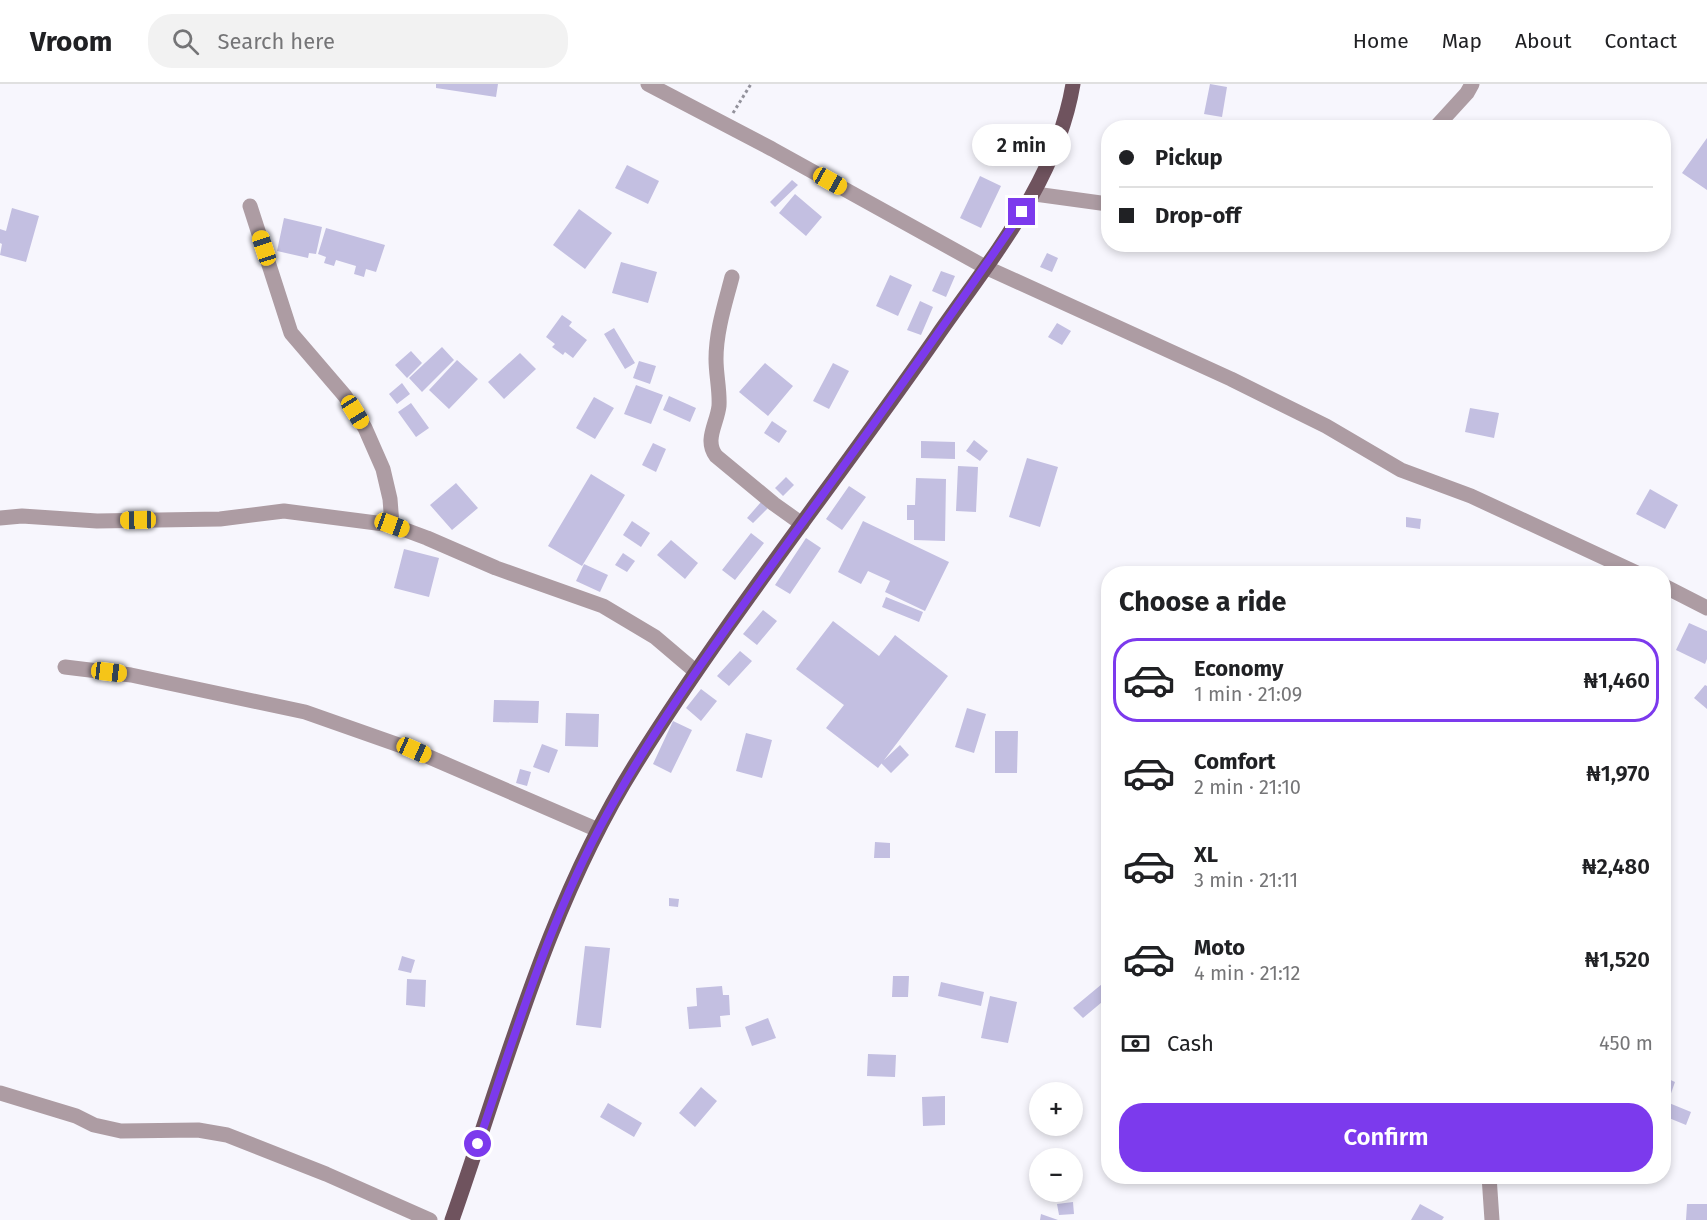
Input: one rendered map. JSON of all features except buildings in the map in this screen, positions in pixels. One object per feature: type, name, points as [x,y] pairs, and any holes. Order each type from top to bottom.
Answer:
[{"type":"main road","points":[[452,1220],[522,1012],[556,921],[598,830],[633,768],[695,671],[908,377],[1035,194],[1058,143],[1073,84]]},
{"type":"street","points":[[648,84],[985,267],[1231,379],[1326,426],[1401,470],[1471,496],[1622,566]]},
{"type":"street","points":[[1442,120],[1467,93],[1472,84]]},
{"type":"street","points":[[1035,194],[1101,203]]},
{"type":"street","points":[[250,206],[291,333],[345,396],[365,428],[383,469],[390,499],[392,525]]},
{"type":"street","points":[[732,277],[717,338],[719,405],[711,434],[711,449],[716,456],[774,504],[802,524]]},
{"type":"street","points":[[0,518],[22,516],[97,521],[220,519],[284,511],[392,525],[496,568],[603,606],[655,637],[695,671]]},
{"type":"street","points":[[1671,590],[1707,608]]},
{"type":"street","points":[[65,667],[131,675],[305,712],[414,750],[598,830]]},
{"type":"street","points":[[0,1093],[76,1116],[94,1125],[121,1131],[198,1130],[227,1135],[326,1174],[430,1220]]},
{"type":"street","points":[[1490,1184],[1492,1220]]},
{"type":"path","points":[[726,125],[751,84]]},
{"type":"route","points":[[478,1144],[522,1012],[560,911],[598,830],[633,768],[695,671],[908,377],[1022,212]]}]
